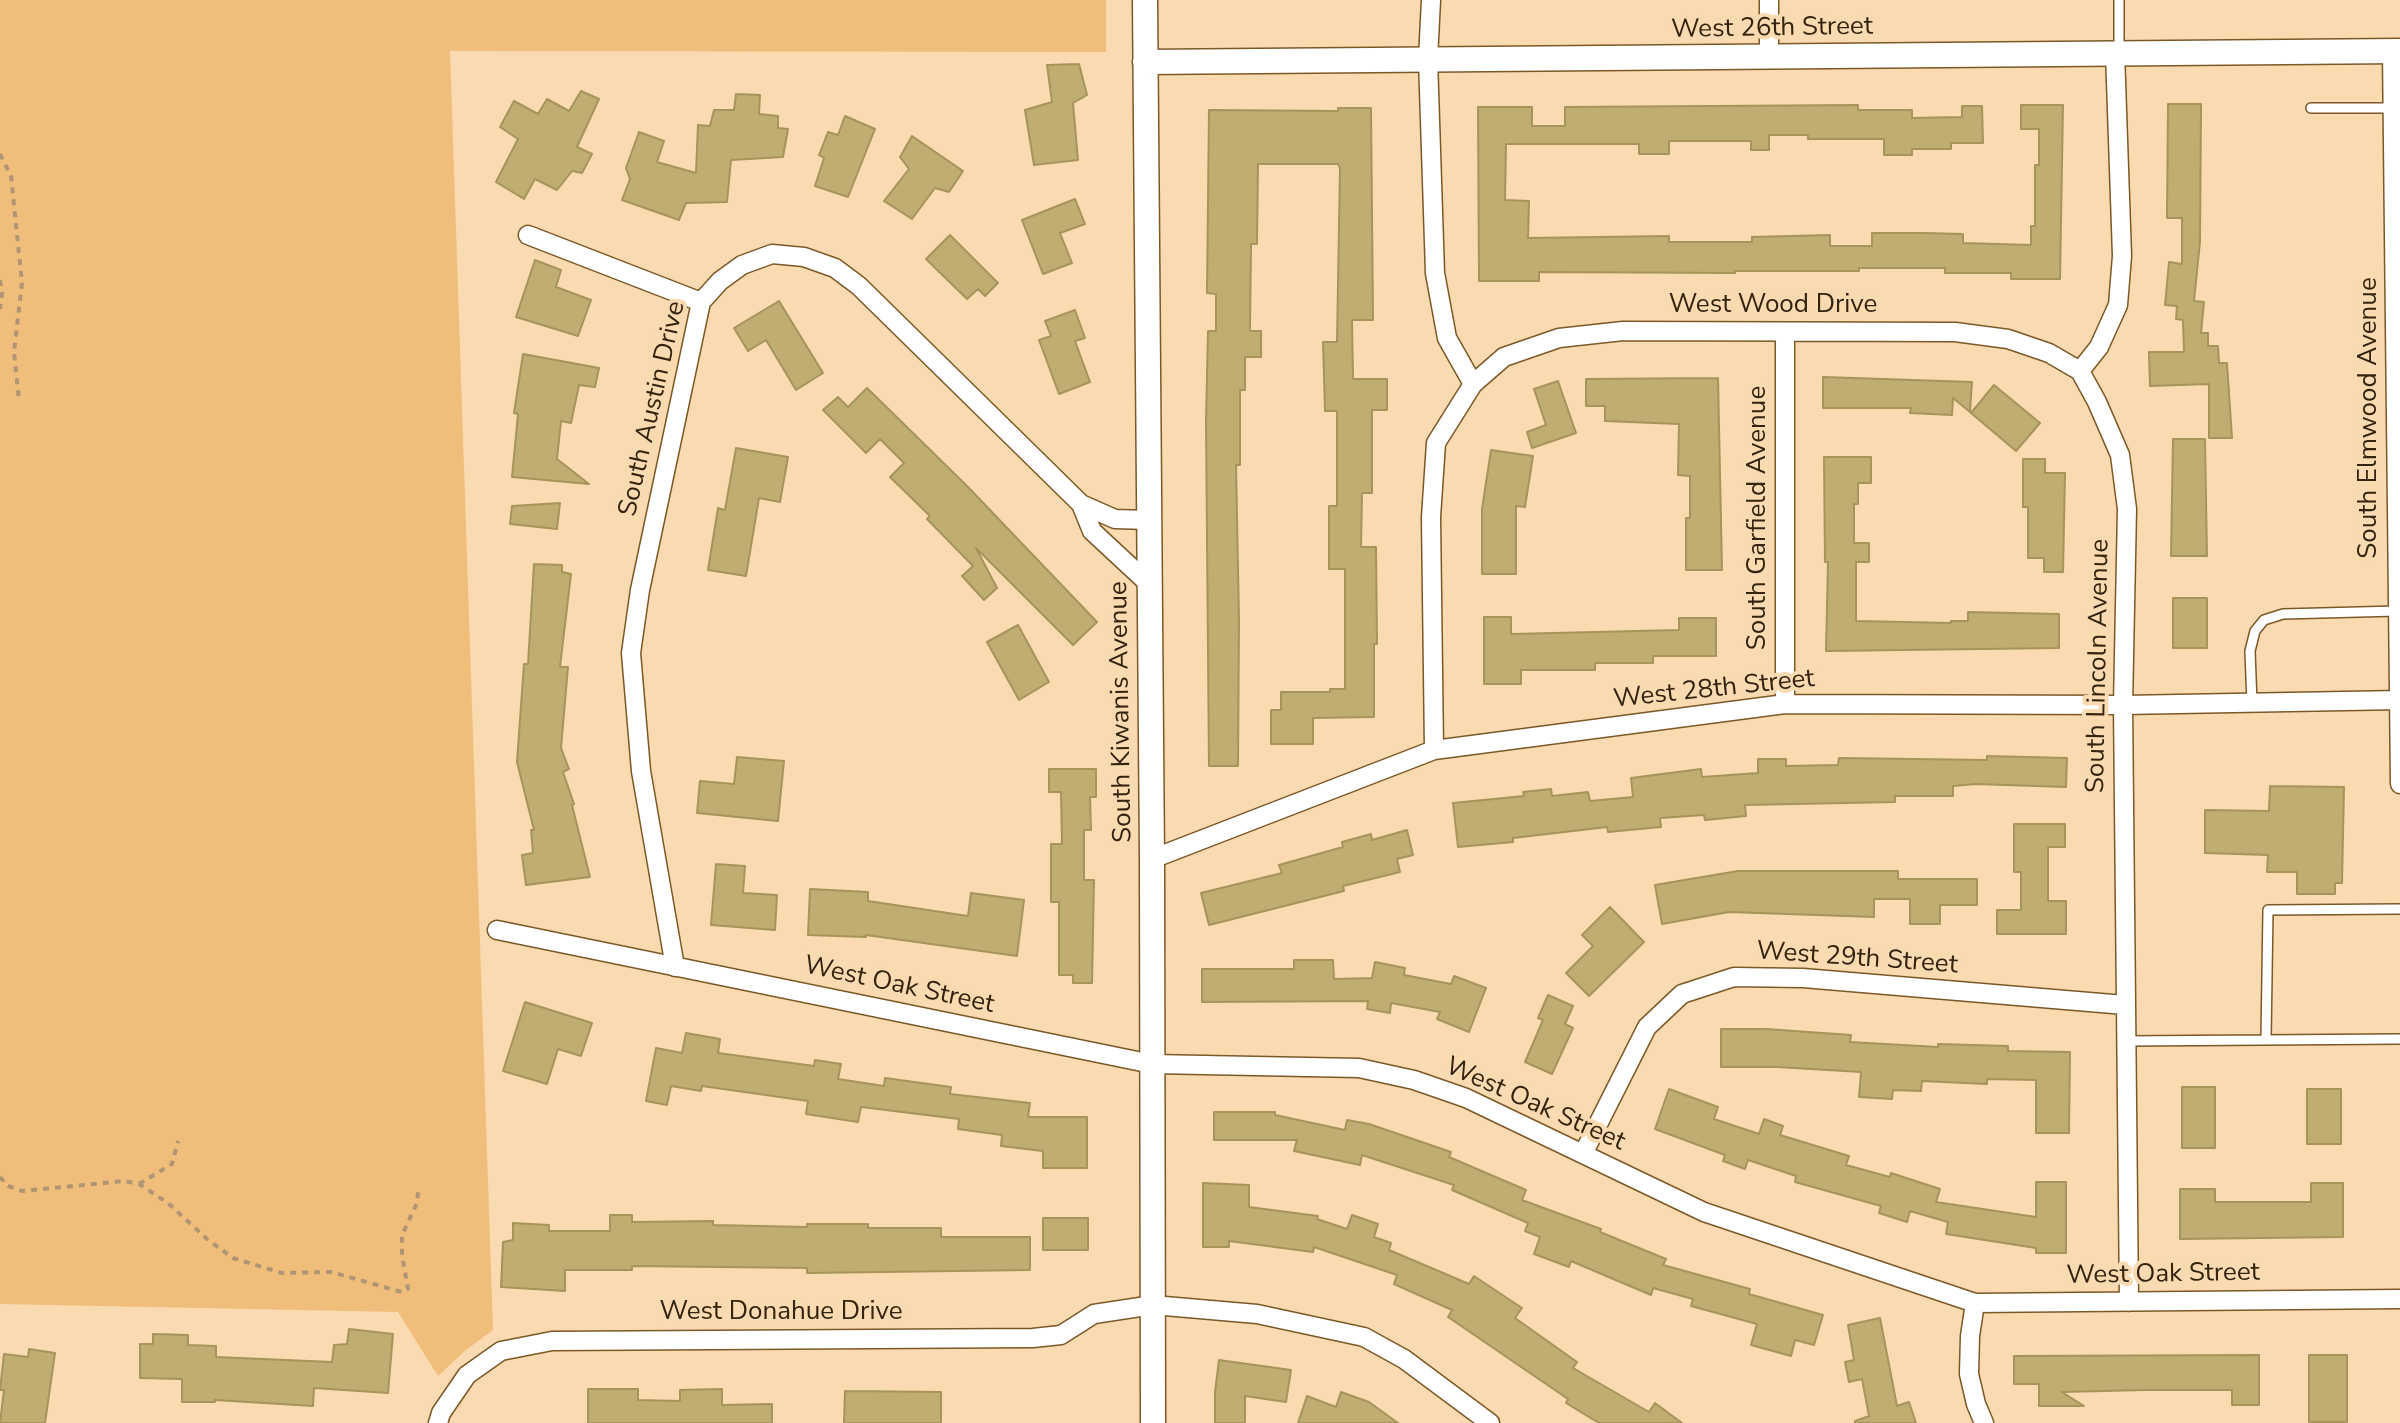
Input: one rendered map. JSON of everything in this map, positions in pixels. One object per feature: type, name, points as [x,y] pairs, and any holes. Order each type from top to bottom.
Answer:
[{"type":"main road","name":"South Kiwanis Avenue","points":[[1145,0],[1153,1423]]},
{"type":"main road","name":"West 26th Street","points":[[1145,62],[2396,51]]},
{"type":"street","points":[[1431,0],[1428,59],[1435,273],[1447,338],[1473,384]]},
{"type":"street","points":[[1769,0],[1769,58]]},
{"type":"street","name":"South Elmwood Avenue","points":[[2396,51],[2400,784]]},
{"type":"street","points":[[2080,371],[2099,347],[2118,305],[2122,256],[2117,52]]},
{"type":"street","points":[[528,235],[701,302]]},
{"type":"street","name":"South Austin Drive","points":[[675,967],[641,771],[631,653],[640,590],[701,302],[720,281],[742,265],[772,254],[804,257],[835,268],[859,286],[1081,504],[1115,519],[1148,520]]},
{"type":"street","name":"West Wood Drive","points":[[1434,750],[1431,517],[1436,443],[1473,384],[1504,357],[1559,338],[1623,331],[1955,332],[2008,339],[2049,353],[2080,371]]},
{"type":"street","name":"South Garfield Avenue","points":[[1785,332],[1785,704]]},
{"type":"street","name":"South Lincoln Avenue","points":[[2080,371],[2120,455],[2127,509],[2123,705],[2129,1302]]},
{"type":"street","name":"South Austin Drive","points":[[1081,504],[1092,531],[1149,584]]},
{"type":"street","name":"West 28th Street","points":[[1152,859],[1434,750],[1785,704],[2123,705],[2399,700]]},
{"type":"street","name":"West Oak Street","points":[[497,930],[1152,1064],[1359,1068],[1414,1080],[1466,1098],[1704,1212],[1975,1303],[2400,1299]]},
{"type":"street","name":"West 29th Street","points":[[1583,1154],[1647,1027],[1682,994],[1734,977],[1803,978],[2125,1005]]},
{"type":"street","points":[[1975,1303],[1969,1374],[1984,1423]]},
{"type":"street","name":"West Donahue Drive","points":[[438,1423],[441,1413],[467,1375],[489,1359],[501,1351],[552,1341],[1033,1338],[1061,1335],[1094,1314],[1153,1305],[1257,1314],[1364,1337],[1404,1359],[1490,1423]]},
{"type":"lane","points":[[2117,52],[2119,0]]},
{"type":"lane","points":[[2311,108],[2394,108]]},
{"type":"lane","points":[[2252,703],[2250,651],[2255,631],[2264,620],[2283,614],[2397,611]]},
{"type":"lane","points":[[2266,1040],[2268,910],[2400,909]]},
{"type":"lane","points":[[2126,1041],[2400,1039]]},
{"type":"path","points":[[0,154],[11,176],[22,283],[14,352],[19,401]]},
{"type":"path","points":[[0,280],[0,309]]},
{"type":"path","points":[[139,1184],[172,1164],[178,1141]]},
{"type":"path","points":[[0,1177],[8,1186],[23,1191],[111,1182],[139,1184],[168,1203],[233,1258],[282,1273],[331,1272],[402,1292],[408,1289],[402,1235],[417,1203],[418,1192]]},
{"type":"shaded area","points":[[0,0],[1106,0],[1106,52],[450,51],[493,1330],[438,1376],[398,1312],[0,1304]]},
{"type":"building","points":[[1079,64],[1087,95],[1073,103],[1078,160],[1034,165],[1025,110],[1052,102],[1047,65]]},
{"type":"building","points":[[581,91],[599,99],[577,147],[592,154],[582,173],[572,171],[557,190],[535,179],[524,199],[496,182],[518,139],[500,127],[514,101],[538,114],[547,99],[569,111]]},
{"type":"building","points":[[736,94],[760,95],[759,114],[778,116],[778,128],[788,129],[783,157],[731,160],[727,202],[686,203],[679,220],[622,200],[630,179],[626,168],[639,132],[664,141],[657,162],[696,173],[698,125],[710,126],[714,110],[734,110]]},
{"type":"building","points":[[2168,104],[2201,104],[2200,242],[2194,301],[2204,302],[2201,333],[2208,333],[2208,346],[2218,346],[2219,363],[2227,363],[2232,438],[2209,438],[2209,384],[2150,386],[2149,352],[2184,352],[2183,320],[2176,319],[2177,306],[2165,305],[2169,262],[2182,264],[2182,218],[2167,218]]},
{"type":"building","points":[[1858,105],[1858,110],[1912,110],[1912,118],[1962,117],[1962,106],[1982,106],[1983,143],[1951,143],[1951,149],[1912,149],[1912,155],[1884,155],[1884,139],[1808,139],[1808,135],[1769,135],[1769,150],[1751,150],[1751,141],[1669,141],[1669,154],[1639,154],[1639,144],[1506,144],[1505,200],[1529,201],[1528,238],[1669,236],[1669,242],[1752,242],[1752,237],[1830,235],[1830,246],[1872,246],[1872,233],[1923,233],[1963,234],[1963,243],[2031,245],[2031,226],[2035,226],[2035,165],[2039,165],[2039,129],[2021,129],[2021,105],[2063,105],[2060,279],[2011,279],[2011,273],[1945,273],[1945,268],[1859,268],[1859,271],[1735,273],[1539,272],[1539,281],[1479,281],[1478,107],[1532,107],[1532,126],[1565,126],[1565,107]]},
{"type":"building","points":[[1338,108],[1371,108],[1373,320],[1352,320],[1353,379],[1387,379],[1387,410],[1372,410],[1372,493],[1362,493],[1361,547],[1376,547],[1374,717],[1313,718],[1313,744],[1271,744],[1271,710],[1281,710],[1281,692],[1345,689],[1345,569],[1329,569],[1329,506],[1337,506],[1337,411],[1325,411],[1323,342],[1337,342],[1340,168],[1338,164],[1258,164],[1257,244],[1251,244],[1250,331],[1261,331],[1261,357],[1245,357],[1245,390],[1240,390],[1240,465],[1236,465],[1238,766],[1209,766],[1206,421],[1208,331],[1216,331],[1216,294],[1207,293],[1209,110],[1338,111]]},
{"type":"building","points":[[845,116],[875,129],[848,197],[815,186],[824,158],[819,155],[828,132],[838,135]]},
{"type":"building","points":[[912,136],[963,171],[949,192],[935,188],[912,219],[884,201],[909,169],[900,157]]},
{"type":"building","points":[[1075,199],[1085,224],[1060,233],[1072,263],[1043,274],[1022,220]]},
{"type":"building","points":[[950,235],[998,283],[985,296],[978,289],[967,299],[926,259]]},
{"type":"building","points":[[535,260],[561,270],[556,287],[591,300],[578,336],[516,317]]},
{"type":"building","points":[[779,301],[823,373],[796,390],[766,340],[748,351],[734,328]]},
{"type":"building","points":[[1075,310],[1085,338],[1075,341],[1090,382],[1059,394],[1039,340],[1051,336],[1045,321]]},
{"type":"building","points":[[523,354],[599,368],[595,387],[579,385],[571,423],[561,421],[557,459],[589,484],[512,477],[518,414],[514,413]]},
{"type":"building","points":[[1823,377],[1972,382],[1970,412],[1953,398],[1952,415],[1910,413],[1911,408],[1823,408]]},
{"type":"building","points":[[1718,378],[1722,570],[1686,570],[1690,476],[1678,475],[1679,424],[1605,421],[1605,406],[1586,406],[1586,379]]},
{"type":"building","points":[[1558,381],[1576,433],[1532,448],[1527,432],[1546,425],[1534,389]]},
{"type":"building","points":[[1994,385],[2040,423],[2016,451],[1971,413]]},
{"type":"building","points":[[867,388],[967,486],[1097,622],[1073,645],[976,548],[997,588],[984,600],[962,576],[973,566],[927,519],[930,516],[890,477],[904,463],[880,439],[866,453],[823,410],[838,397],[848,407]]},
{"type":"building","points":[[2173,439],[2205,439],[2207,556],[2171,556]]},
{"type":"building","points":[[736,448],[788,457],[780,502],[759,498],[746,576],[708,570],[718,508],[725,510]]},
{"type":"building","points":[[1491,450],[1533,456],[1525,507],[1516,506],[1516,574],[1482,574],[1482,509]]},
{"type":"building","points":[[1824,457],[1871,457],[1871,483],[1858,483],[1858,504],[1854,504],[1854,543],[1869,543],[1869,562],[1856,562],[1856,621],[1951,623],[1968,621],[1968,612],[2059,614],[2059,648],[1826,651],[1828,562],[1825,562]]},
{"type":"building","points":[[2023,459],[2045,459],[2045,473],[2065,473],[2063,572],[2044,572],[2044,558],[2028,558],[2028,507],[2023,507]]},
{"type":"building","points":[[560,503],[557,529],[510,524],[512,506]]},
{"type":"building","points":[[534,564],[562,565],[562,572],[571,574],[560,667],[568,667],[561,748],[569,769],[563,772],[574,804],[590,877],[526,885],[522,855],[533,853],[531,830],[534,830],[517,762],[524,664],[528,664]]},
{"type":"building","points":[[2173,598],[2207,598],[2207,648],[2173,648]]},
{"type":"building","points":[[1484,617],[1511,617],[1511,634],[1679,630],[1679,618],[1716,618],[1716,656],[1653,656],[1653,663],[1595,663],[1595,670],[1521,670],[1521,684],[1484,684]]},
{"type":"building","points":[[1018,625],[1049,682],[1019,700],[987,642]]},
{"type":"building","points":[[1987,756],[2067,758],[2066,787],[1976,784],[1953,786],[1953,796],[1895,796],[1895,802],[1745,805],[1746,816],[1705,820],[1704,815],[1660,818],[1661,827],[1608,832],[1607,827],[1458,847],[1453,803],[1524,796],[1523,792],[1551,789],[1552,796],[1588,792],[1590,801],[1633,797],[1631,778],[1701,769],[1702,777],[1758,773],[1758,759],[1786,759],[1786,766],[1838,765],[1839,758],[1987,760]]},
{"type":"building","points":[[737,757],[784,761],[778,821],[697,813],[700,781],[734,784]]},
{"type":"building","points":[[1049,769],[1096,769],[1096,797],[1090,797],[1091,830],[1084,830],[1084,880],[1094,880],[1092,983],[1073,983],[1073,975],[1059,975],[1059,902],[1051,902],[1051,844],[1062,844],[1061,792],[1049,792]]},
{"type":"building","points":[[2270,786],[2344,787],[2342,883],[2335,883],[2335,894],[2297,894],[2297,872],[2267,872],[2268,855],[2205,853],[2205,810],[2269,811]]},
{"type":"building","points":[[2014,824],[2065,824],[2065,847],[2048,847],[2048,901],[2066,901],[2066,934],[1997,934],[1997,910],[2021,910],[2021,872],[2014,872]]},
{"type":"building","points":[[1407,830],[1413,855],[1397,859],[1400,872],[1343,886],[1344,891],[1209,925],[1201,893],[1282,873],[1279,865],[1343,847],[1342,842],[1371,834],[1372,840]]},
{"type":"building","points":[[716,864],[745,866],[743,893],[777,895],[775,930],[711,925]]},
{"type":"building","points":[[1738,871],[1898,871],[1898,879],[1977,879],[1977,905],[1940,905],[1940,924],[1910,924],[1910,899],[1874,899],[1874,917],[1729,912],[1662,924],[1655,885]]},
{"type":"building","points":[[810,889],[868,892],[868,901],[968,916],[971,893],[1024,900],[1017,956],[866,935],[808,935]]},
{"type":"building","points":[[1610,907],[1644,942],[1589,996],[1566,973],[1593,946],[1582,935]]},
{"type":"building","points":[[1294,960],[1333,960],[1334,979],[1372,978],[1375,962],[1405,968],[1404,975],[1451,984],[1454,976],[1486,988],[1469,1032],[1437,1019],[1440,1012],[1391,1003],[1390,1013],[1367,1009],[1368,1001],[1202,1002],[1202,969],[1294,969]]},
{"type":"building","points":[[1548,995],[1573,1006],[1565,1024],[1573,1028],[1552,1074],[1525,1062],[1543,1020],[1538,1018]]},
{"type":"building","points":[[525,1002],[592,1023],[581,1056],[558,1049],[547,1084],[503,1071]]},
{"type":"building","points":[[1721,1029],[1851,1035],[1850,1042],[1938,1047],[1938,1044],[2008,1046],[2008,1051],[2070,1052],[2069,1133],[2036,1133],[2036,1080],[1987,1079],[1987,1084],[1922,1081],[1921,1091],[1893,1090],[1892,1099],[1859,1097],[1861,1072],[1721,1067]]},
{"type":"building","points":[[686,1033],[720,1039],[718,1053],[814,1066],[815,1060],[841,1064],[838,1079],[884,1086],[885,1078],[951,1087],[950,1094],[1030,1103],[1028,1117],[1087,1117],[1087,1168],[1043,1168],[1043,1151],[1001,1146],[1002,1135],[958,1129],[959,1119],[861,1107],[858,1122],[806,1114],[808,1101],[702,1086],[701,1091],[671,1086],[667,1105],[646,1101],[656,1048],[682,1053]]},
{"type":"building","points":[[2182,1087],[2215,1087],[2215,1148],[2182,1148]]},
{"type":"building","points":[[1669,1089],[1718,1107],[1714,1119],[1759,1134],[1764,1119],[1783,1126],[1780,1135],[1849,1156],[1846,1165],[1890,1177],[1891,1173],[1940,1189],[1936,1202],[2036,1217],[2036,1182],[2066,1182],[2066,1253],[2036,1253],[2036,1248],[1946,1234],[1948,1222],[1910,1211],[1907,1222],[1879,1213],[1881,1206],[1795,1182],[1796,1176],[1748,1160],[1745,1169],[1723,1161],[1725,1155],[1655,1129]]},
{"type":"building","points":[[2307,1089],[2341,1089],[2341,1144],[2307,1144]]},
{"type":"building","points":[[1214,1112],[1275,1112],[1275,1115],[1345,1130],[1347,1120],[1369,1124],[1451,1152],[1449,1157],[1526,1190],[1522,1200],[1601,1229],[1600,1232],[1666,1259],[1663,1265],[1750,1289],[1749,1294],[1823,1315],[1814,1345],[1795,1340],[1791,1356],[1751,1345],[1757,1324],[1691,1306],[1693,1299],[1653,1288],[1651,1295],[1571,1261],[1569,1267],[1534,1254],[1540,1237],[1525,1231],[1528,1223],[1452,1190],[1454,1185],[1362,1155],[1360,1165],[1294,1151],[1297,1140],[1214,1140]]},
{"type":"building","points":[[1203,1183],[1249,1185],[1249,1207],[1318,1216],[1317,1219],[1347,1229],[1352,1215],[1378,1224],[1374,1237],[1391,1243],[1389,1250],[1469,1284],[1474,1276],[1522,1308],[1515,1318],[1577,1362],[1573,1368],[1649,1412],[1655,1403],[1682,1423],[1599,1423],[1566,1403],[1568,1399],[1448,1317],[1452,1310],[1394,1284],[1397,1275],[1314,1247],[1313,1252],[1229,1241],[1229,1247],[1203,1247]]},
{"type":"building","points":[[2311,1183],[2343,1183],[2343,1237],[2180,1239],[2180,1189],[2215,1189],[2215,1202],[2311,1202]]},
{"type":"building","points":[[610,1215],[632,1215],[632,1222],[713,1221],[713,1225],[807,1227],[807,1224],[868,1224],[868,1228],[941,1228],[941,1237],[1030,1237],[1030,1270],[807,1273],[807,1268],[632,1266],[632,1270],[565,1270],[565,1291],[501,1287],[503,1242],[513,1240],[513,1223],[549,1225],[549,1231],[610,1231]]},
{"type":"building","points":[[1043,1218],[1088,1218],[1088,1250],[1043,1250]]},
{"type":"building","points":[[1880,1318],[1897,1406],[1909,1402],[1916,1423],[1855,1423],[1869,1416],[1862,1379],[1849,1382],[1845,1362],[1854,1360],[1848,1325]]},
{"type":"building","points":[[349,1329],[393,1334],[388,1393],[314,1388],[313,1406],[215,1400],[182,1402],[182,1379],[140,1378],[140,1344],[153,1344],[153,1334],[188,1335],[188,1345],[216,1346],[216,1357],[332,1362],[334,1345],[347,1344]]},
{"type":"building","points":[[29,1349],[55,1353],[45,1423],[0,1423],[4,1354],[28,1357]]},
{"type":"building","points":[[2259,1355],[2259,1405],[2232,1405],[2232,1390],[2145,1390],[2062,1392],[2084,1406],[2039,1406],[2039,1384],[2014,1384],[2014,1356]]},
{"type":"building","points":[[2309,1355],[2347,1355],[2347,1422],[2309,1422]]},
{"type":"building","points":[[1219,1360],[1291,1370],[1286,1402],[1245,1396],[1245,1423],[1215,1423]]},
{"type":"building","points":[[588,1389],[638,1389],[638,1400],[680,1401],[680,1390],[722,1389],[722,1405],[772,1404],[772,1423],[588,1423]]},
{"type":"building","points":[[845,1391],[941,1392],[941,1423],[844,1423]]},
{"type":"building","points":[[1341,1392],[1369,1402],[1398,1423],[1298,1423],[1307,1396],[1336,1407]]}]
